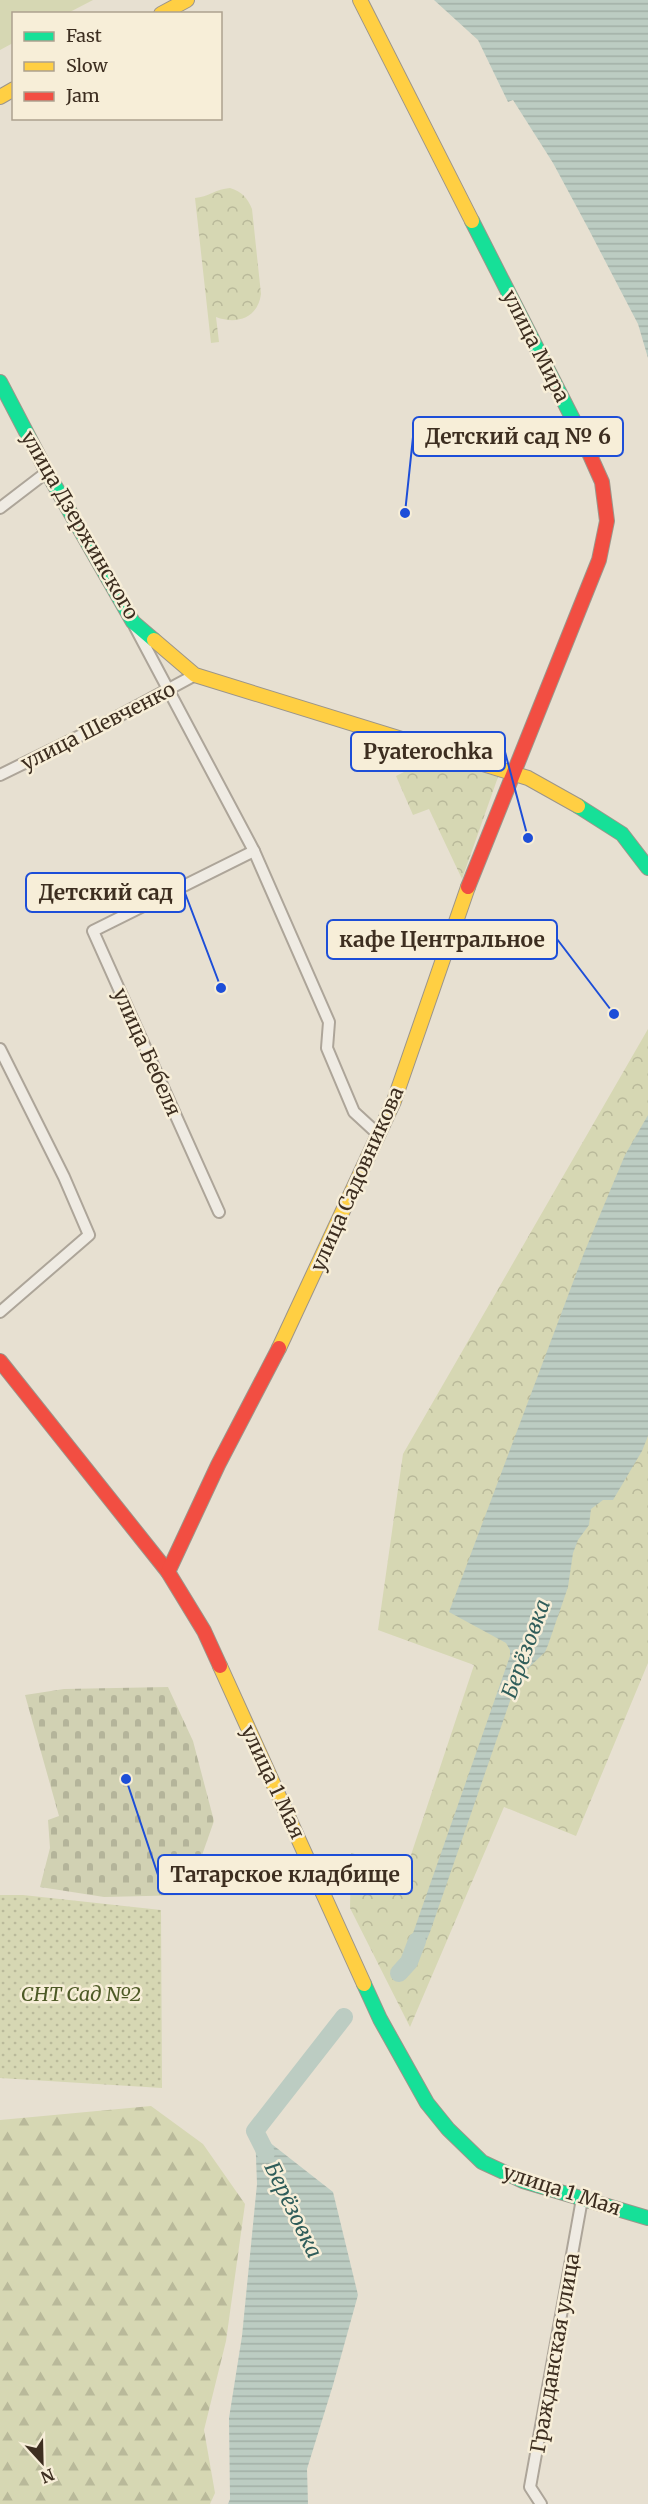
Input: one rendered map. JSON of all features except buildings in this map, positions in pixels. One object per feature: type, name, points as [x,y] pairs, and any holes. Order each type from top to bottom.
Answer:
[{"type":"main road","points":[[164,12],[187,0]]},
{"type":"main road","name":"улица Мира","points":[[360,0],[574,422],[602,482],[607,521],[599,560],[512,772]]},
{"type":"main road","name":"улица Дзержинского","points":[[0,382],[47,472],[133,622],[195,675],[528,778],[600,818],[622,834],[648,868]]},
{"type":"main road","name":"улица Садовникова","points":[[168,1572],[218,1465],[295,1318],[394,1101],[464,896],[512,772]]},
{"type":"main road","name":"улица 1 Мая","points":[[0,1361],[168,1572],[204,1631],[380,2019],[428,2103],[448,2129],[482,2162],[523,2181],[648,2218]]},
{"type":"street","points":[[0,507],[47,472]]},
{"type":"street","points":[[133,622],[254,851],[329,1022],[327,1048],[354,1112],[379,1135]]},
{"type":"street","name":"улица Шевченко","points":[[0,775],[195,675]]},
{"type":"street","name":"улица Бебеля","points":[[219,1212],[93,931],[254,851]]},
{"type":"street","points":[[0,1049],[64,1177],[89,1235],[0,1312]]},
{"type":"street","name":"Гражданская улица","points":[[541,2504],[530,2487],[582,2199]]},
{"type":"green space","points":[[0,0],[93,0],[70,12],[12,12],[12,44],[0,50]]},
{"type":"green space","points":[[230,188],[244,195],[252,209],[261,294],[256,309],[245,318],[231,320],[216,317],[219,342],[211,343],[195,198]]},
{"type":"green space","points":[[434,757],[498,777],[462,879],[429,809],[413,815],[396,776]]},
{"type":"green space","points":[[648,1029],[648,1663],[576,1836],[504,1807],[410,2027],[350,1908],[351,1853],[407,1867],[474,1665],[378,1630],[403,1454]]},
{"type":"green space","points":[[168,1687],[193,1741],[214,1821],[188,1895],[104,1897],[40,1887],[50,1848],[48,1820],[59,1816],[25,1695],[64,1689]]},
{"type":"green space","name":"СНТ Сад №2","points":[[0,1895],[23,1895],[161,1910],[162,2088],[0,2078]]},
{"type":"green space","points":[[151,2106],[203,2144],[245,2204],[226,2341],[204,2430],[215,2493],[210,2504],[0,2504],[0,2120]]},
{"type":"water","points":[[434,0],[648,0],[648,358],[638,324],[553,163],[513,100],[508,102],[478,40]]},
{"type":"water","points":[[648,1115],[648,1436],[642,1451],[613,1500],[603,1500],[591,1509],[589,1525],[578,1540],[573,1553],[568,1587],[548,1645],[545,1652],[518,1678],[430,1932],[416,1965],[409,1962],[405,1956],[510,1656],[506,1643],[449,1612],[584,1253],[625,1155]]},
{"type":"water","points":[[255,2131],[333,2192],[358,2295],[307,2469],[308,2504],[228,2504],[230,2499],[229,2418],[242,2336],[257,2184]]},
{"type":"waterway","name":"Берёзовка","points":[[399,1973],[409,1962],[417,1941]]},
{"type":"waterway","name":"Берёзовка","points":[[266,2153],[255,2131],[344,2017]]},
{"type":"traffic: fast","points":[[472,221],[581,435]]},
{"type":"traffic: fast","points":[[0,382],[47,472],[133,622],[154,640]]},
{"type":"traffic: fast","points":[[578,806],[622,834],[648,868]]},
{"type":"traffic: fast","points":[[364,1984],[380,2019],[427,2103],[448,2129],[482,2162],[523,2181],[648,2218]]},
{"type":"traffic: slow","points":[[165,12],[187,0]]},
{"type":"traffic: slow","points":[[360,0],[472,221]]},
{"type":"traffic: slow","points":[[0,97],[12,90]]},
{"type":"traffic: slow","points":[[154,640],[195,675],[528,778],[578,806]]},
{"type":"traffic: slow","points":[[279,1348],[394,1101],[468,887]]},
{"type":"traffic: slow","points":[[220,1666],[364,1984]]},
{"type":"traffic: jam","points":[[468,887],[599,560],[607,521],[602,482],[581,435]]},
{"type":"traffic: jam","points":[[168,1572],[218,1465],[279,1348]]},
{"type":"traffic: jam","points":[[0,1361],[168,1572],[204,1631],[220,1666]]},
{"type":"place","name":"Детский сад № 6","points":[[405,513]]},
{"type":"place","name":"Pyaterochka","points":[[528,838]]},
{"type":"place","name":"Детский сад","points":[[221,988]]},
{"type":"place","name":"кафе Центральное","points":[[614,1014]]},
{"type":"place","name":"Татарское кладбище","points":[[126,1779]]}]
